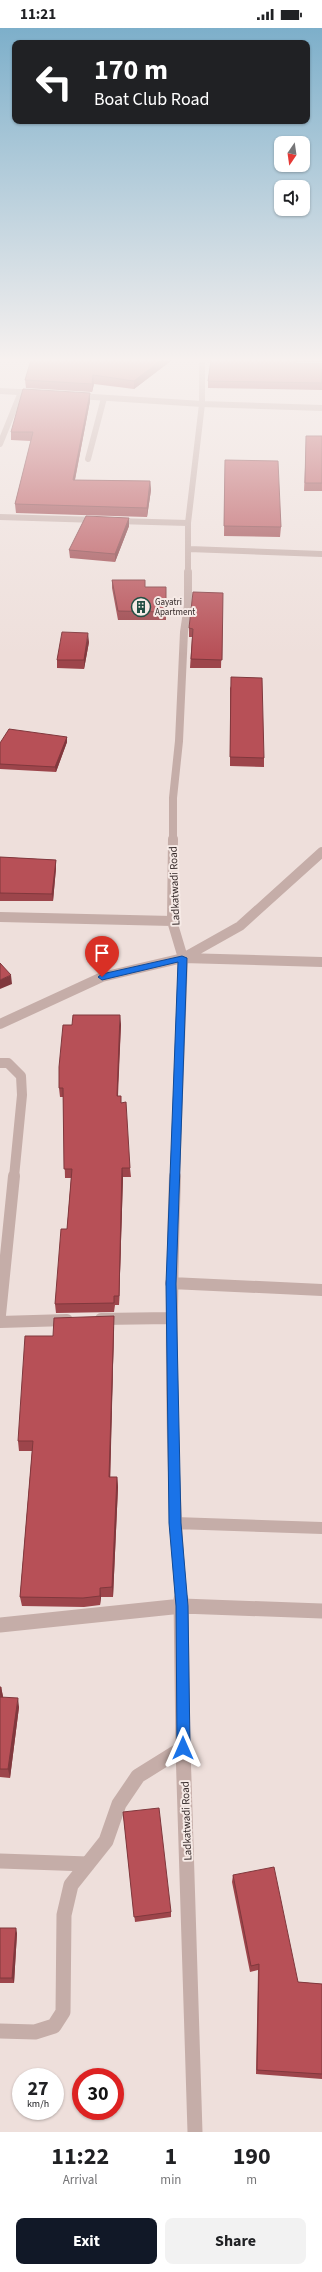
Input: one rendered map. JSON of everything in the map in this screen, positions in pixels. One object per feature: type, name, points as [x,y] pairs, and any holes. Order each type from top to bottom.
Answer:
[{"type":"street","name":"Ladkatwadi Road","points":[[195,2132],[183,1748],[182,1606],[175,1523],[171,1284],[182,958],[172,922],[173,798],[179,733],[184,632],[188,605],[188,523],[196,458]]},
{"type":"street","points":[[0,517],[102,520]]},
{"type":"street","points":[[110,520],[188,523]]},
{"type":"street","points":[[189,548],[322,554]]},
{"type":"street","points":[[182,958],[240,926],[322,852]]},
{"type":"street","points":[[0,917],[172,922]]},
{"type":"street","points":[[0,1024],[102,977],[182,958],[322,962]]},
{"type":"street","points":[[0,1063],[8,1063],[21,1076],[22,1095],[0,1315]]},
{"type":"street","points":[[171,1284],[322,1290]]},
{"type":"street","points":[[0,1322],[171,1318]]},
{"type":"street","points":[[175,1523],[322,1528]]},
{"type":"street","points":[[0,1625],[182,1606],[322,1611]]},
{"type":"street","points":[[0,2031],[35,2032],[54,2026],[63,2012],[64,1915],[71,1885],[106,1841],[119,1804],[138,1776],[183,1748]]},
{"type":"street","points":[[0,1860],[88,1864]]},
{"type":"building","points":[[26,458],[77,458],[73,480],[150,481],[147,508],[15,504]]},
{"type":"building","points":[[306,458],[322,458],[322,483],[305,483]]},
{"type":"building","points":[[225,460],[278,461],[281,527],[224,526]]},
{"type":"building","points":[[86,516],[129,518],[115,554],[69,550]]},
{"type":"building","name":"Gayatri Apartment","points":[[112,580],[145,580],[145,587],[166,587],[166,612],[118,611]]},
{"type":"building","points":[[193,592],[223,593],[222,660],[191,659],[193,629],[189,628]]},
{"type":"building","points":[[62,632],[88,633],[84,660],[57,660]]},
{"type":"building","points":[[231,677],[262,678],[264,758],[230,757]]},
{"type":"building","points":[[9,729],[67,737],[55,767],[0,764],[0,743]]},
{"type":"building","points":[[0,857],[56,860],[52,894],[0,893]]},
{"type":"building","points":[[0,963],[11,975],[0,980]]},
{"type":"building","points":[[73,1015],[120,1015],[117,1096],[121,1096],[121,1103],[126,1102],[130,1168],[122,1168],[119,1296],[114,1296],[114,1303],[55,1304],[61,1229],[67,1229],[72,1169],[64,1169],[63,1088],[59,1088],[59,1067],[63,1025],[72,1025]]},
{"type":"building","points":[[114,1316],[109,1477],[117,1477],[112,1587],[100,1588],[100,1596],[83,1598],[20,1597],[33,1441],[18,1441],[25,1336],[53,1336],[54,1318]]},
{"type":"building","points":[[0,1697],[18,1698],[8,1769],[0,1769]]},
{"type":"building","points":[[159,1808],[171,1912],[134,1917],[123,1812]]},
{"type":"building","points":[[274,1867],[298,1982],[322,1984],[322,2074],[257,2070],[259,1964],[251,1966],[233,1875]]},
{"type":"building","points":[[0,1928],[16,1928],[12,1978],[0,1978]]},
{"type":"place","name":"Gayatri Apartment","points":[[141,607]]},
{"type":"route","points":[[102,977],[182,958],[171,1284],[175,1523],[182,1606],[183,1748]]}]
